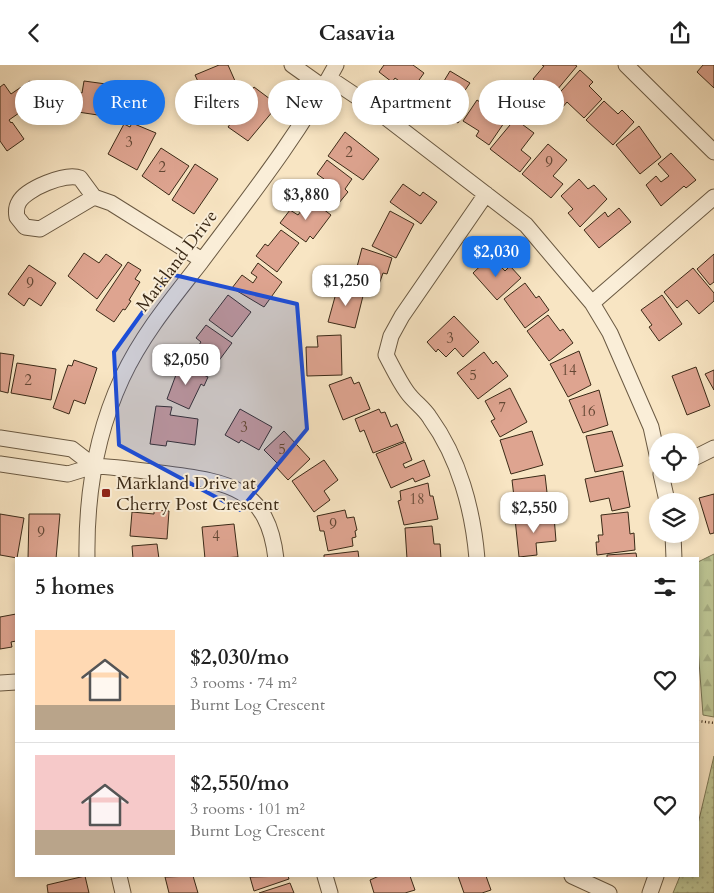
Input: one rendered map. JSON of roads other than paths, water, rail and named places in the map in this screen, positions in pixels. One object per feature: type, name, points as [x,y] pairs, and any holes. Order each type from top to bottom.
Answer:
[{"type":"street","points":[[292,65],[329,77],[526,225],[592,303],[610,333],[652,433]]},
{"type":"street","points":[[626,65],[714,152]]},
{"type":"street","name":"Markland Drive","points":[[87,557],[88,517],[94,465],[111,406],[133,357],[157,319],[284,150],[329,77]]},
{"type":"street","points":[[94,197],[40,229],[25,227],[17,217],[16,208],[22,197],[66,175],[80,178],[94,197],[110,203],[202,260]]},
{"type":"street","points":[[477,557],[475,531],[464,489],[445,441],[430,417],[408,394],[386,355],[391,336],[402,316],[486,194]]},
{"type":"street","points":[[592,303],[714,197]]},
{"type":"street","points":[[0,438],[72,449],[94,465]]},
{"type":"street","points":[[699,456],[714,448]]},
{"type":"street","points":[[0,465],[68,474],[94,465],[203,478],[226,483],[252,501],[263,513],[271,528],[276,557]]},
{"type":"street","points":[[673,543],[674,557]]},
{"type":"street","points":[[0,683],[15,682]]},
{"type":"street","points":[[119,877],[123,893]]},
{"type":"street","points":[[325,877],[330,893]]},
{"type":"street","points":[[574,877],[609,893]]},
{"type":"street","points":[[650,893],[656,877]]},
{"type":"place","name":"Markland Drive at Cherry Post Crescent","points":[[106,493]]}]
